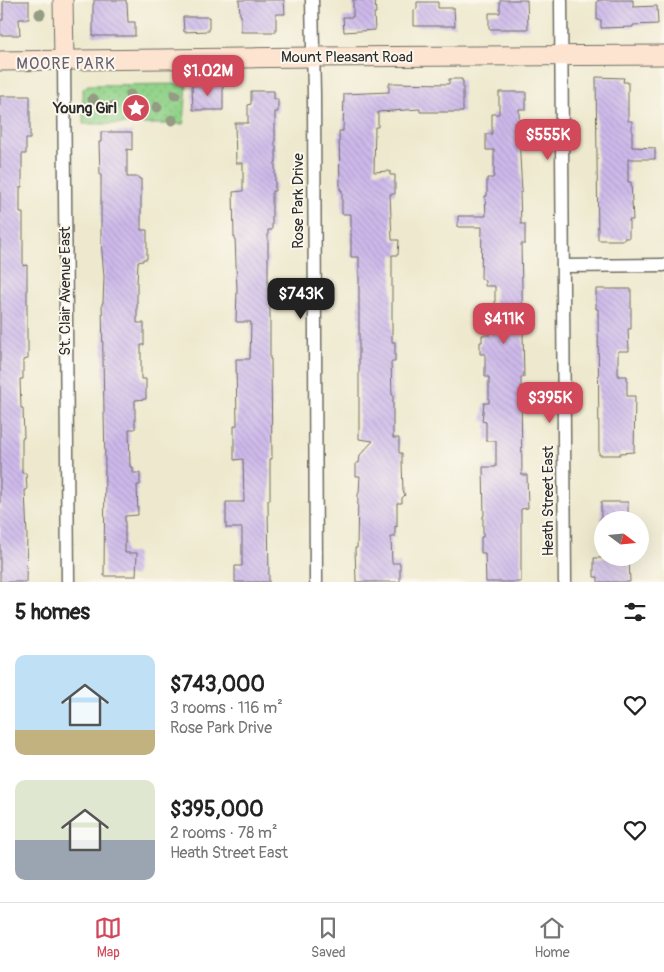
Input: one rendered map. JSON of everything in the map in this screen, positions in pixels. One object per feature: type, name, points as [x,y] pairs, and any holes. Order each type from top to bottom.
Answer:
[{"type":"main road","name":"St. Clair Avenue East","points":[[63,0],[64,60]]},
{"type":"main road","name":"Mount Pleasant Road","points":[[0,61],[313,57],[664,56]]},
{"type":"street","name":"Rose Park Drive","points":[[312,0],[316,582]]},
{"type":"street","name":"Heath Street East","points":[[561,0],[564,582]]},
{"type":"street","name":"St. Clair Avenue East","points":[[64,60],[68,582]]},
{"type":"street","points":[[563,266],[664,265]]},
{"type":"green space","points":[[187,84],[184,124],[83,124],[83,89],[88,85]]},
{"type":"building","points":[[94,0],[126,0],[128,22],[135,22],[135,36],[93,36]]},
{"type":"building","points":[[239,0],[284,0],[285,14],[276,14],[276,32],[241,32]]},
{"type":"building","points":[[353,0],[375,0],[375,30],[344,32],[343,17],[353,17]]},
{"type":"building","points":[[500,0],[527,0],[528,29],[489,29],[489,13],[500,13]]},
{"type":"building","points":[[633,0],[633,7],[657,6],[658,24],[601,28],[601,20],[597,20],[597,1]]},
{"type":"building","points":[[3,1],[29,1],[29,19],[19,19],[20,35],[0,35],[0,20],[3,20]]},
{"type":"building","points":[[417,2],[438,2],[438,8],[454,8],[455,26],[414,26],[414,10],[417,9]]},
{"type":"building","points":[[183,17],[209,17],[209,31],[184,32]]},
{"type":"building","points":[[596,77],[624,78],[623,82],[628,82],[628,121],[632,121],[632,147],[655,148],[655,159],[628,159],[628,182],[631,182],[633,220],[629,220],[629,238],[624,238],[624,240],[598,240]]},
{"type":"building","points":[[449,79],[462,79],[463,81],[463,112],[420,112],[420,109],[378,112],[378,127],[375,127],[374,172],[390,171],[390,175],[395,175],[395,194],[390,194],[392,240],[399,240],[398,255],[392,255],[392,342],[395,342],[395,362],[391,362],[393,438],[399,438],[399,453],[402,453],[403,491],[405,495],[402,498],[402,503],[397,503],[397,527],[395,526],[395,537],[391,537],[392,563],[400,563],[400,582],[356,582],[355,548],[357,548],[360,476],[356,476],[356,463],[359,463],[360,455],[373,441],[359,439],[359,257],[351,257],[351,214],[342,214],[342,190],[340,190],[339,131],[343,131],[344,94],[389,92],[389,83],[449,84]]},
{"type":"building","points":[[192,85],[223,85],[223,110],[193,110]]},
{"type":"building","points":[[251,91],[274,91],[274,99],[278,99],[278,112],[275,112],[275,191],[272,191],[272,230],[268,230],[272,459],[270,459],[270,500],[268,500],[269,582],[235,582],[235,566],[242,566],[242,528],[226,528],[226,502],[244,502],[243,459],[234,460],[234,426],[237,425],[236,359],[250,359],[251,322],[236,321],[237,290],[233,192],[243,191],[243,163],[236,163],[235,123],[248,123],[248,105],[251,104]]},
{"type":"building","points":[[499,92],[526,92],[526,109],[519,109],[522,192],[520,192],[521,224],[525,224],[525,244],[521,244],[524,377],[521,377],[522,475],[527,475],[528,508],[521,509],[521,582],[486,582],[485,553],[481,553],[484,516],[483,467],[496,467],[496,441],[486,441],[486,422],[482,421],[484,403],[489,403],[489,377],[485,377],[485,354],[480,354],[480,342],[482,342],[482,335],[490,335],[490,320],[495,320],[495,286],[485,286],[485,281],[481,278],[482,227],[458,227],[458,216],[486,216],[485,196],[487,196],[487,178],[493,178],[494,175],[494,150],[486,150],[486,134],[492,134],[492,114],[499,114]]},
{"type":"building","points":[[0,96],[30,96],[30,139],[26,139],[26,154],[22,154],[22,187],[20,187],[20,213],[23,213],[23,266],[27,265],[28,359],[23,360],[23,379],[20,379],[24,438],[22,438],[22,473],[26,473],[27,490],[25,490],[26,582],[0,582]]},
{"type":"building","points":[[101,132],[132,132],[132,150],[127,149],[127,177],[139,177],[141,179],[141,230],[147,230],[147,259],[138,262],[137,284],[137,323],[144,323],[144,345],[141,345],[141,379],[146,379],[146,399],[135,400],[135,429],[129,429],[130,467],[133,467],[133,473],[140,473],[140,485],[137,485],[138,515],[125,516],[125,553],[137,553],[136,576],[104,576],[105,465],[102,303],[104,277],[101,240],[99,142],[101,142]]},
{"type":"building","points":[[596,289],[631,289],[631,329],[628,329],[629,351],[618,351],[618,376],[627,376],[627,396],[635,396],[634,452],[620,453],[620,455],[599,455],[598,309],[596,309]]},
{"type":"building","points":[[601,502],[628,502],[628,511],[601,511]]},
{"type":"building","points":[[594,566],[629,566],[630,582],[598,582],[598,577],[594,577]]},
{"type":"place","name":"Young Girl","points":[[136,108]]},
{"type":"district","name":"MOORE PARK","points":[[66,63]]}]
